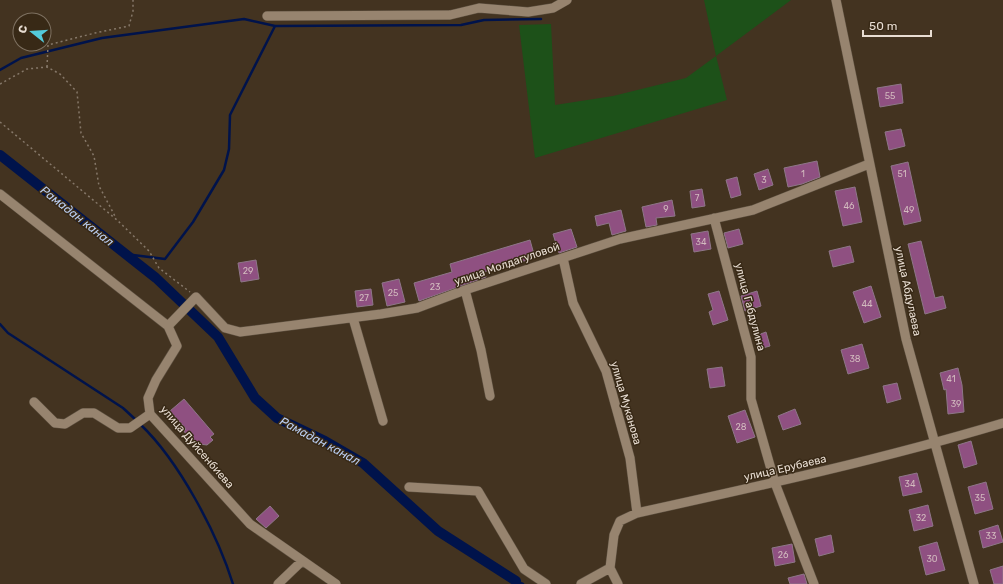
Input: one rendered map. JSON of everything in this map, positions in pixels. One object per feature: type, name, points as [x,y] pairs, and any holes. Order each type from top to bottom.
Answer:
[{"type":"street","points":[[267,16],[450,15],[478,8],[528,12],[552,8],[567,0]]},
{"type":"street","name":"улица Абдулаева","points":[[836,0],[906,340],[936,443],[974,584]]},
{"type":"street","name":"улица Молдагуловой","points":[[196,297],[225,328],[240,332],[353,318],[418,308],[465,290],[620,239],[752,210],[869,164]]},
{"type":"street","name":"улица Дуйсенбиева","points":[[0,194],[168,326],[177,346],[156,380],[148,398],[150,414],[250,524],[336,584]]},
{"type":"street","name":"улица Габдулина","points":[[714,218],[751,357],[751,399],[775,483],[814,584]]},
{"type":"street","name":"улица Муканова","points":[[563,258],[574,303],[606,371],[630,458],[637,513]]},
{"type":"street","points":[[465,290],[490,396]]},
{"type":"street","points":[[168,326],[196,297]]},
{"type":"street","points":[[353,318],[383,421]]},
{"type":"street","points":[[34,402],[55,422],[65,424],[83,413],[94,413],[118,428],[130,428],[150,414]]},
{"type":"street","name":"улица Ерубаева","points":[[610,568],[614,535],[620,521],[637,513],[775,483],[936,443],[1003,423]]},
{"type":"street","points":[[409,487],[478,492],[524,569],[546,584]]},
{"type":"street","points":[[278,584],[302,561]]},
{"type":"street","points":[[581,584],[610,568],[618,584]]},
{"type":"path","points":[[47,67],[48,46],[94,32],[129,26],[133,11],[133,0]]},
{"type":"path","points":[[0,84],[27,69],[47,67],[60,74],[78,92],[81,133],[94,156],[99,186],[117,220]]},
{"type":"path","points":[[0,122],[117,220],[149,251],[159,268],[196,297]]},
{"type":"green space","points":[[704,0],[791,0],[716,56]]},
{"type":"green space","points":[[551,24],[555,105],[613,96],[686,78],[716,56],[727,100],[535,158],[519,25]]},
{"type":"building","points":[[901,84],[903,103],[880,107],[877,88]]},
{"type":"building","points":[[901,129],[905,146],[889,150],[885,132]]},
{"type":"building","points":[[817,161],[820,177],[802,184],[788,187],[784,168]]},
{"type":"building","points":[[908,162],[921,221],[904,225],[891,166]]},
{"type":"building","points":[[768,169],[773,185],[759,190],[754,174]]},
{"type":"building","points":[[737,177],[741,195],[731,198],[726,180]]},
{"type":"building","points":[[855,187],[862,222],[843,226],[835,191]]},
{"type":"building","points":[[702,189],[705,206],[692,208],[690,191]]},
{"type":"building","points":[[672,200],[675,216],[656,218],[657,225],[646,227],[642,207]]},
{"type":"building","points":[[621,210],[626,231],[612,235],[609,223],[597,226],[595,216]]},
{"type":"building","points":[[571,229],[577,247],[559,253],[553,234]]},
{"type":"building","points":[[739,229],[743,244],[728,248],[724,233]]},
{"type":"building","points":[[708,231],[711,249],[694,252],[691,234]]},
{"type":"building","points":[[530,240],[535,258],[484,272],[486,277],[419,301],[414,283],[452,272],[450,264]]},
{"type":"building","points":[[921,241],[935,298],[943,296],[946,308],[925,314],[908,244]]},
{"type":"building","points":[[850,246],[854,262],[833,267],[829,251]]},
{"type":"building","points":[[256,260],[259,279],[241,282],[238,263]]},
{"type":"building","points":[[399,279],[405,302],[387,306],[382,283]]},
{"type":"building","points":[[871,286],[881,317],[864,323],[853,292]]},
{"type":"building","points":[[371,289],[373,305],[357,307],[355,291]]},
{"type":"building","points":[[719,291],[728,320],[713,325],[709,312],[713,310],[708,294]]},
{"type":"building","points":[[757,291],[761,306],[745,311],[741,296]]},
{"type":"building","points":[[766,332],[770,346],[759,349],[755,336]]},
{"type":"building","points":[[862,344],[869,368],[848,374],[841,350]]},
{"type":"building","points":[[722,367],[725,386],[710,388],[707,369]]},
{"type":"building","points":[[958,368],[962,385],[964,412],[948,414],[946,389],[944,390],[940,373]]},
{"type":"building","points":[[897,383],[901,399],[887,403],[883,386]]},
{"type":"building","points":[[184,399],[214,434],[210,437],[213,440],[207,445],[191,443],[184,431],[186,429],[170,411]]},
{"type":"building","points":[[795,409],[801,424],[783,430],[778,416]]},
{"type":"building","points":[[745,410],[755,437],[737,443],[728,416]]},
{"type":"building","points":[[971,441],[977,464],[964,468],[958,445]]},
{"type":"building","points":[[917,473],[922,492],[903,496],[899,477]]},
{"type":"building","points":[[986,482],[993,509],[975,514],[968,487]]},
{"type":"building","points":[[928,505],[933,526],[914,531],[909,510]]},
{"type":"building","points":[[270,506],[279,516],[266,528],[256,519]]},
{"type":"building","points":[[998,525],[1003,542],[983,548],[979,531]]},
{"type":"building","points":[[831,535],[834,552],[819,556],[815,539]]},
{"type":"building","points":[[937,542],[945,570],[926,575],[919,547]]},
{"type":"building","points":[[792,544],[795,562],[775,566],[772,548]]},
{"type":"building","points":[[1003,566],[1003,584],[994,584],[990,570]]},
{"type":"building","points":[[804,574],[807,584],[790,584],[788,578]]},
{"type":"waterway","points":[[0,70],[21,58],[102,38],[244,19],[275,26]]},
{"type":"waterway","points":[[125,254],[165,259],[193,222],[224,170],[229,149],[230,115],[275,26],[461,25],[484,20],[541,19]]},
{"type":"waterway","name":"Рамадан канал","points":[[0,155],[156,278],[218,337],[255,398],[277,418],[325,441],[363,463],[438,531],[516,581]]},
{"type":"waterway","points":[[0,324],[8,333],[123,408],[136,420]]},
{"type":"waterway","points":[[140,424],[155,439],[169,457],[195,499],[217,543],[233,584]]},
{"type":"waterway","name":"Рамадан канал","points":[[515,584],[516,581],[523,584]]}]
